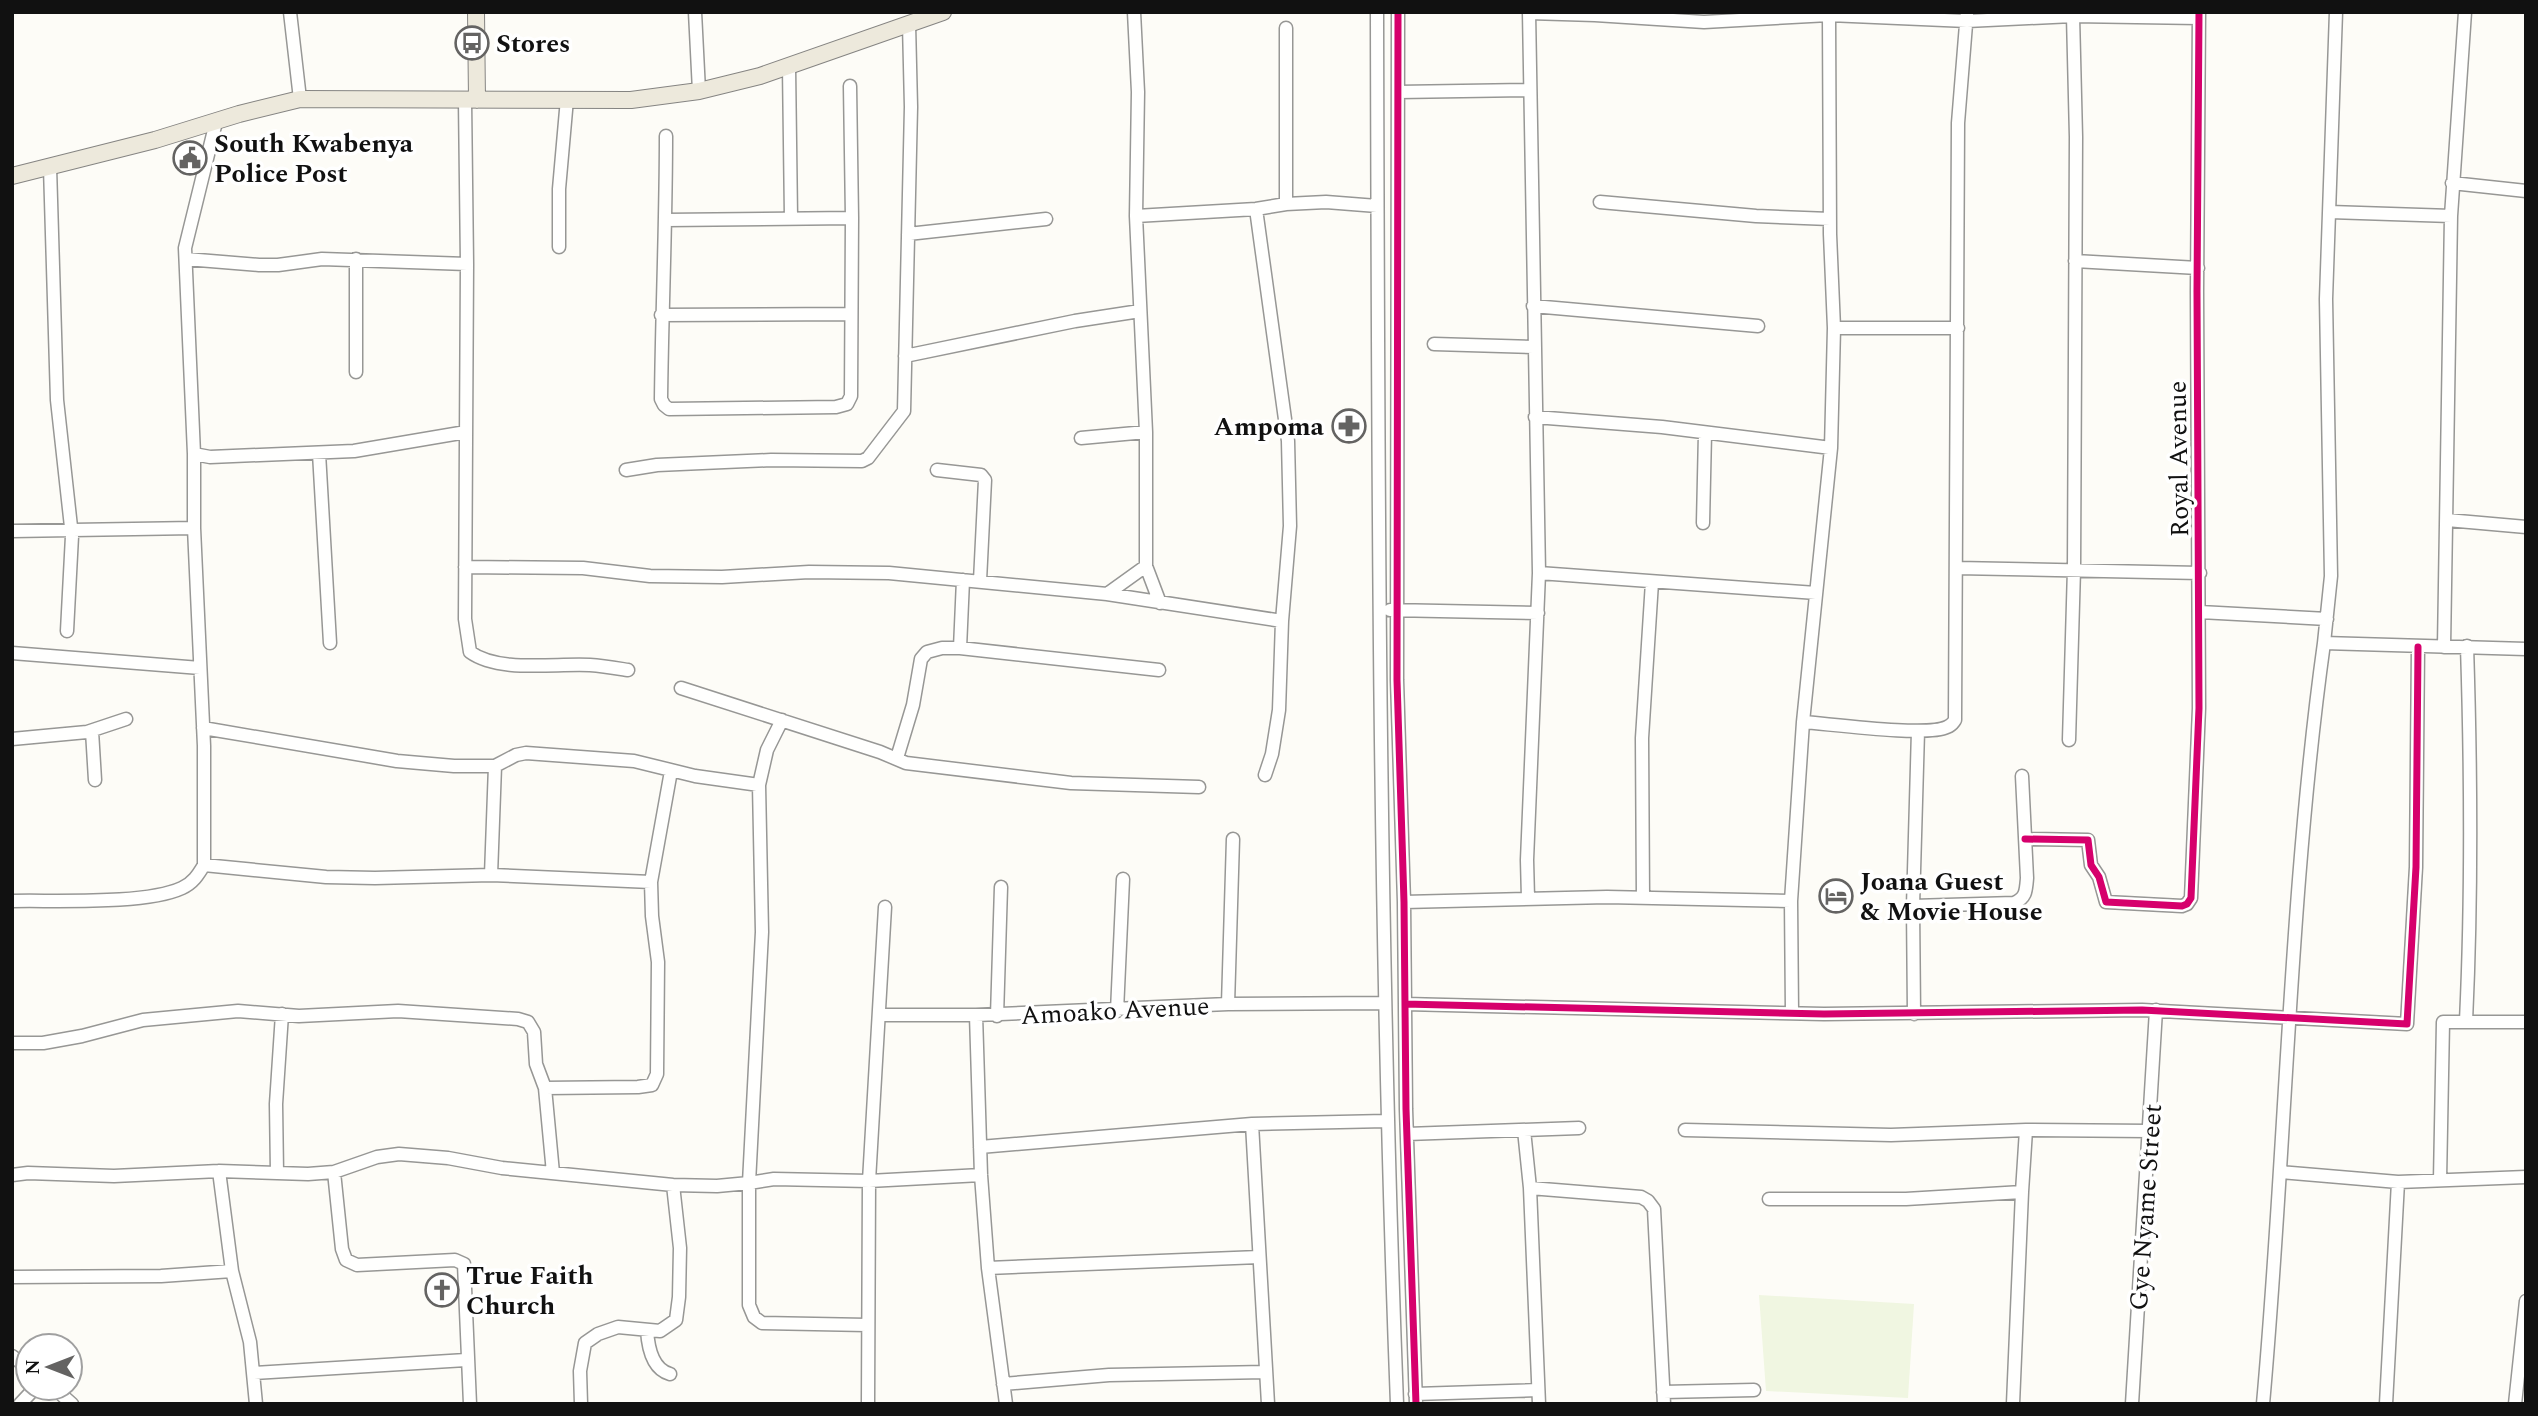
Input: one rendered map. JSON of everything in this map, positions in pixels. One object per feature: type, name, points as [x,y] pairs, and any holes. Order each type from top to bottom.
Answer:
[{"type":"main road","points":[[471,100],[476,12]]},
{"type":"main road","points":[[12,176],[300,99],[631,100],[698,91],[789,67],[943,12]]},
{"type":"street","points":[[290,12],[300,99]]},
{"type":"street","points":[[695,12],[698,91]]},
{"type":"street","points":[[1134,12],[1138,92],[1136,216],[1146,432],[1146,566],[1160,603]]},
{"type":"street","points":[[1377,12],[1379,610],[1386,1121],[1397,1404]]},
{"type":"street","points":[[1398,12],[1397,610],[1406,1134],[1416,1399],[1538,1397],[1530,1188],[1524,1130]]},
{"type":"street","points":[[2263,1404],[2300,870],[2311,740],[2325,643],[2331,576],[2326,299],[2336,12]]},
{"type":"street","points":[[2445,647],[2452,183],[2465,12]]},
{"type":"street","points":[[1528,898],[1527,860],[1538,613],[1529,13],[1704,22],[1829,15],[2199,15]]},
{"type":"street","points":[[1792,1013],[1791,901],[1803,722],[1831,447],[1833,328],[1829,15]]},
{"type":"street","name":"Royal Avenue","points":[[2025,839],[2088,840],[2091,865],[2099,877],[2106,902],[2182,906],[2191,898],[2200,612],[2197,268],[2199,15]]},
{"type":"street","points":[[2068,740],[2074,569],[2076,137],[2073,16]]},
{"type":"street","points":[[1803,722],[1918,731],[1944,729],[1951,726],[1955,720],[1958,123],[1967,17]]},
{"type":"street","points":[[626,470],[682,464],[862,461],[868,458],[904,411],[911,107],[909,24]]},
{"type":"street","points":[[1286,28],[1286,204]]},
{"type":"street","points":[[789,67],[791,218]]},
{"type":"street","points":[[666,136],[661,399],[664,405],[669,408],[836,407],[847,404],[851,396],[850,86]]},
{"type":"street","points":[[1398,92],[1530,90]]},
{"type":"street","points":[[559,247],[559,189],[567,99]]},
{"type":"street","points":[[471,100],[467,264],[466,638],[470,652],[476,657],[513,664],[589,665],[628,670]]},
{"type":"street","points":[[12,901],[119,899],[158,894],[181,888],[195,879],[204,865],[203,728],[186,259],[188,234],[216,122]]},
{"type":"street","points":[[50,167],[57,400],[71,529],[67,631]]},
{"type":"street","points":[[2452,183],[2526,191]]},
{"type":"street","points":[[1136,216],[1326,202],[1377,206]]},
{"type":"street","points":[[1600,202],[1756,216],[1830,219]]},
{"type":"street","points":[[1256,209],[1288,441],[1290,526],[1282,621],[1279,710],[1272,754],[1265,775]]},
{"type":"street","points":[[2330,212],[2451,216]]},
{"type":"street","points":[[666,220],[852,218]]},
{"type":"street","points":[[908,234],[1046,219]]},
{"type":"street","points":[[186,259],[278,265],[322,259],[467,264]]},
{"type":"street","points":[[356,259],[356,372]]},
{"type":"street","points":[[2075,261],[2197,268]]},
{"type":"street","points":[[1532,306],[1758,326]]},
{"type":"street","points":[[905,356],[1075,321],[1140,311]]},
{"type":"street","points":[[662,315],[850,314]]},
{"type":"street","points":[[1833,328],[1958,328]]},
{"type":"street","points":[[1434,344],[1533,347]]},
{"type":"street","points":[[1535,417],[1831,447]]},
{"type":"street","points":[[194,454],[210,457],[354,451],[466,432]]},
{"type":"street","points":[[1082,438],[1146,432]]},
{"type":"street","points":[[1703,523],[1705,433]]},
{"type":"street","points":[[319,453],[330,643]]},
{"type":"street","points":[[937,470],[981,475],[985,480],[980,581]]},
{"type":"street","points":[[2448,520],[2526,527]]},
{"type":"street","points":[[12,531],[194,528]]},
{"type":"street","points":[[1107,594],[1146,566]]},
{"type":"street","points":[[465,568],[583,568],[650,576],[722,577],[809,572],[889,573],[1107,594],[1282,621]]},
{"type":"street","points":[[1956,568],[2200,573]]},
{"type":"street","points":[[1538,573],[1816,593]]},
{"type":"street","points":[[960,648],[963,580]]},
{"type":"street","points":[[1643,898],[1642,738],[1652,582]]},
{"type":"street","points":[[1379,610],[1538,613]]},
{"type":"street","points":[[2200,612],[2327,619]]},
{"type":"street","points":[[2325,643],[2526,649]]},
{"type":"street","points":[[2466,1021],[2471,890],[2468,646]]},
{"type":"street","points":[[1405,1004],[1671,1012],[1914,1014],[2156,1010],[2407,1024],[2416,867],[2418,647]]},
{"type":"street","points":[[897,758],[913,705],[921,659],[927,652],[960,648],[1159,670]]},
{"type":"street","points":[[12,653],[200,668]]},
{"type":"street","points":[[681,688],[906,763],[1071,783],[1199,788]]},
{"type":"street","points":[[12,739],[92,731],[126,719]]},
{"type":"street","points":[[782,720],[767,750],[759,785],[762,932],[749,1183],[749,1305],[754,1317],[762,1323],[867,1325]]},
{"type":"street","points":[[203,728],[397,761],[495,766],[516,755],[534,753],[621,759],[671,771],[759,785]]},
{"type":"street","points":[[92,731],[95,780]]},
{"type":"street","points":[[1914,1014],[1913,906],[1918,731]]},
{"type":"street","points":[[491,875],[495,766]]},
{"type":"street","points":[[545,1088],[652,1084],[657,1074],[659,962],[652,916],[651,882],[671,771]]},
{"type":"street","points":[[1913,906],[2014,903],[2021,900],[2026,893],[2022,776]]},
{"type":"street","points":[[1228,1004],[1233,839]]},
{"type":"street","points":[[204,865],[326,877],[491,875],[651,882]]},
{"type":"street","points":[[1117,1011],[1123,879]]},
{"type":"street","points":[[997,1016],[1001,887]]},
{"type":"street","points":[[1404,902],[1528,898],[1791,901]]},
{"type":"street","points":[[868,1404],[869,1181],[885,907]]},
{"type":"street","name":"Amoako Avenue","points":[[880,1015],[997,1016],[1228,1004],[1385,1003]]},
{"type":"street","points":[[12,1043],[43,1043],[143,1020],[238,1010],[299,1016],[398,1010],[518,1019],[528,1022],[534,1032],[536,1064],[545,1088],[553,1173]]},
{"type":"street","name":"Gye Nyame Street","points":[[2132,1404],[2156,1010]]},
{"type":"street","points":[[277,1173],[276,1104],[282,1014]]},
{"type":"street","points":[[976,1015],[981,1175],[988,1268],[1006,1404]]},
{"type":"street","points":[[2440,1180],[2443,1022],[2526,1022]]},
{"type":"street","points":[[980,1147],[1252,1124],[1386,1121]]},
{"type":"street","points":[[1252,1124],[1268,1404]]},
{"type":"street","points":[[1406,1134],[1579,1128]]},
{"type":"street","points":[[1685,1130],[1891,1135],[2026,1130],[2150,1132]]},
{"type":"street","points":[[2013,1404],[2026,1130]]},
{"type":"street","points":[[12,1175],[28,1173],[114,1177],[219,1171],[334,1172],[377,1157],[400,1154],[673,1185],[717,1186],[774,1179],[869,1181],[981,1175]]},
{"type":"street","points":[[219,1171],[232,1271],[250,1342],[256,1404]]},
{"type":"street","points":[[334,1172],[342,1249],[346,1260],[357,1265],[455,1260],[464,1264],[466,1360],[470,1404]]},
{"type":"street","points":[[2281,1172],[2398,1182],[2526,1177]]},
{"type":"street","points":[[2386,1404],[2398,1182]]},
{"type":"street","points":[[581,1404],[580,1371],[585,1343],[598,1334],[618,1327],[660,1331],[676,1321],[680,1248],[673,1185]]},
{"type":"street","points":[[1530,1188],[1641,1197],[1648,1201],[1654,1209],[1663,1398],[1754,1390]]},
{"type":"street","points":[[1769,1199],[1906,1199],[2022,1192]]},
{"type":"street","points":[[988,1268],[1259,1257]]},
{"type":"street","points":[[12,1278],[162,1276],[232,1271]]},
{"type":"street","points":[[2515,1404],[2526,1301]]},
{"type":"street","points":[[647,1330],[648,1343],[657,1367],[670,1374]]},
{"type":"street","points":[[254,1373],[466,1360]]},
{"type":"street","points":[[1003,1384],[1109,1375],[1265,1372]]},
{"type":"green space","points":[[1759,1295],[1914,1304],[1908,1398],[1766,1391]]},
{"type":"cycle path","points":[[1398,12],[1397,680],[1404,902],[1406,1109],[1416,1404]]},
{"type":"cycle path","points":[[2025,839],[2088,840],[2091,865],[2099,877],[2106,902],[2182,906],[2191,898],[2199,708],[2199,12]]},
{"type":"cycle path","points":[[1405,1004],[1824,1014],[2142,1010],[2407,1024],[2416,867],[2418,647]]},
{"type":"place","name":"Stores","points":[[472,43]]},
{"type":"place","name":"South Kwabenya Police Post","points":[[190,158]]},
{"type":"place","name":"Ampoma","points":[[1349,426]]},
{"type":"place","name":"Joana Guest & Movie House","points":[[1836,896]]},
{"type":"place","name":"True Faith Church","points":[[442,1290]]}]
